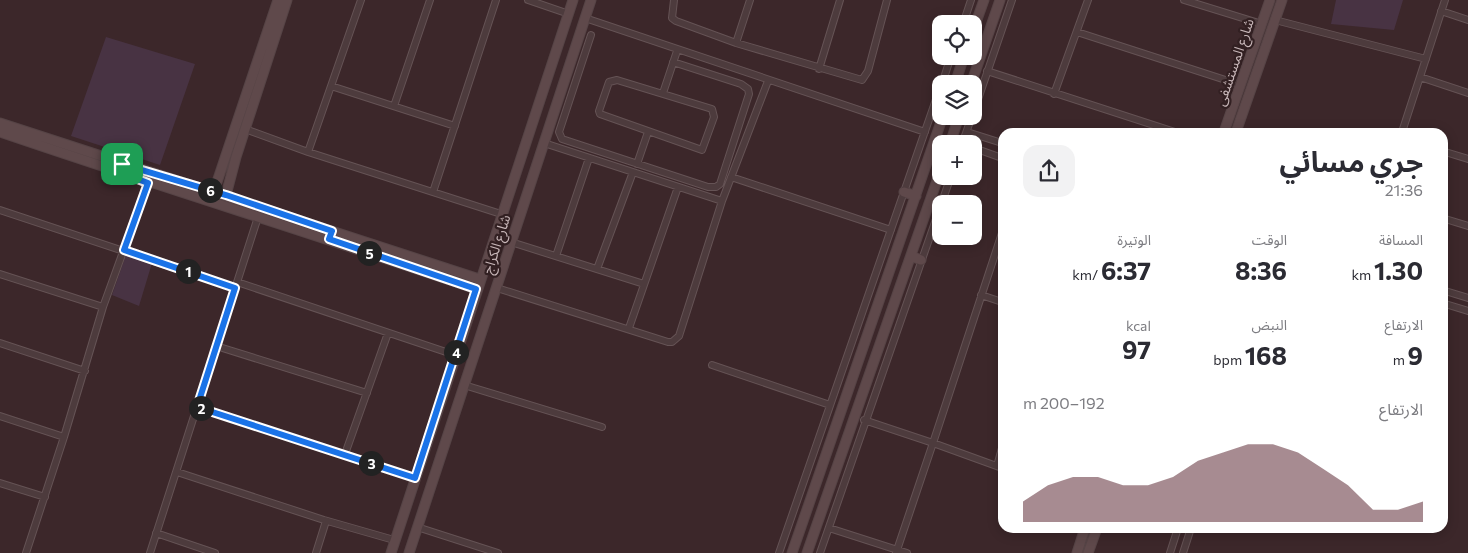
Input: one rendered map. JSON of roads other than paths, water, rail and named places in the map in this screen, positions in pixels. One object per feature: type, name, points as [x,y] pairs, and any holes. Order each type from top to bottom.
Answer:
[{"type":"street","points":[[226,195],[232,156],[278,0]]},
{"type":"street","points":[[214,192],[245,129],[287,0]]},
{"type":"street","points":[[308,152],[361,0]]},
{"type":"street","points":[[394,106],[430,0]]},
{"type":"street","points":[[433,192],[496,0]]},
{"type":"street","points":[[528,0],[569,14]]},
{"type":"street","points":[[391,553],[479,279],[573,0]]},
{"type":"street","name":"شارع الكراج","points":[[409,553],[591,0]]},
{"type":"street","points":[[674,0],[671,13],[672,18],[676,21],[736,43],[819,69],[862,80],[865,78],[888,0]]},
{"type":"street","points":[[736,43],[750,0]]},
{"type":"street","points":[[819,69],[840,0]]},
{"type":"street","points":[[966,15],[971,0]]},
{"type":"street","points":[[979,15],[984,0]]},
{"type":"street","points":[[973,75],[1000,0]]},
{"type":"street","points":[[982,86],[1012,0]]},
{"type":"street","points":[[1054,94],[1088,0]]},
{"type":"street","points":[[1184,0],[1262,24]]},
{"type":"street","name":"شارع المستشفى","points":[[1225,128],[1270,0]]},
{"type":"street","name":"شارع المستشفى","points":[[1237,128],[1282,0]]},
{"type":"street","points":[[1403,128],[1445,0]]},
{"type":"street","points":[[1441,11],[1468,20]]},
{"type":"street","points":[[585,18],[677,51],[925,132]]},
{"type":"street","points":[[1275,20],[1426,59]]},
{"type":"street","points":[[1077,32],[1241,84]]},
{"type":"street","points":[[592,36],[560,135],[562,139],[708,187],[716,187],[720,184],[749,94],[748,89],[741,84],[674,62]]},
{"type":"street","points":[[663,93],[677,51]]},
{"type":"street","points":[[1251,55],[1262,58]]},
{"type":"street","points":[[987,71],[1162,128]]},
{"type":"street","points":[[1420,77],[1468,93]]},
{"type":"street","points":[[616,80],[663,93],[709,108],[715,112],[702,150],[648,132],[600,114],[599,111],[609,82],[616,80]]},
{"type":"street","points":[[497,288],[672,342],[679,336],[722,200],[768,80]]},
{"type":"street","points":[[331,86],[455,126]]},
{"type":"street","points":[[779,553],[932,112]]},
{"type":"street","points":[[0,122],[120,168],[148,183],[258,217],[331,235],[479,279]]},
{"type":"street","points":[[792,553],[940,125]]},
{"type":"street","points":[[966,135],[969,125]]},
{"type":"street","points":[[245,129],[308,152],[502,214]]},
{"type":"street","points":[[0,132],[120,168],[226,195],[476,289]]},
{"type":"street","points":[[637,164],[648,132]]},
{"type":"street","points":[[967,132],[998,142]]},
{"type":"street","points":[[544,143],[722,200]]},
{"type":"street","points":[[982,151],[998,157]]},
{"type":"street","points":[[1448,153],[1468,158]]},
{"type":"street","points":[[556,256],[589,158]]},
{"type":"street","points":[[597,269],[633,172]]},
{"type":"street","points":[[731,177],[891,230]]},
{"type":"street","points":[[26,553],[64,437],[103,307],[148,183]]},
{"type":"street","points":[[807,553],[935,185]]},
{"type":"street","points":[[820,553],[864,420],[948,185]]},
{"type":"street","points":[[629,328],[678,186]]},
{"type":"street","points":[[904,192],[916,196]]},
{"type":"street","points":[[0,210],[455,355]]},
{"type":"street","points":[[150,553],[258,217]]},
{"type":"street","points":[[1448,220],[1468,226]]},
{"type":"street","points":[[511,242],[644,284]]},
{"type":"street","points":[[897,552],[998,245]]},
{"type":"street","points":[[911,256],[921,260]]},
{"type":"street","points":[[0,274],[103,307]]},
{"type":"street","points":[[1448,292],[1468,298]]},
{"type":"street","points":[[981,295],[998,301]]},
{"type":"street","points":[[1448,305],[1468,311]]},
{"type":"street","points":[[345,454],[388,333]]},
{"type":"street","points":[[0,344],[84,371]]},
{"type":"street","points":[[216,346],[367,393]]},
{"type":"street","points":[[712,365],[830,405]]},
{"type":"street","points":[[464,385],[602,427]]},
{"type":"street","points":[[441,397],[458,402]]},
{"type":"street","points":[[197,407],[415,478]]},
{"type":"street","points":[[0,416],[64,437]]},
{"type":"street","points":[[864,420],[998,466]]},
{"type":"street","points":[[829,447],[843,451]]},
{"type":"street","points":[[176,472],[326,521],[394,540]]},
{"type":"street","points":[[0,483],[45,497]]},
{"type":"street","points":[[316,553],[326,521]]},
{"type":"street","points":[[417,527],[498,553]]},
{"type":"street","points":[[829,528],[897,552],[907,553]]},
{"type":"street","points":[[156,533],[215,553]]},
{"type":"street","points":[[1076,553],[1084,533]]},
{"type":"street","points":[[1088,553],[1095,533]]},
{"type":"street","points":[[1170,553],[1176,533]]},
{"type":"street","points":[[1183,553],[1189,533]]}]
